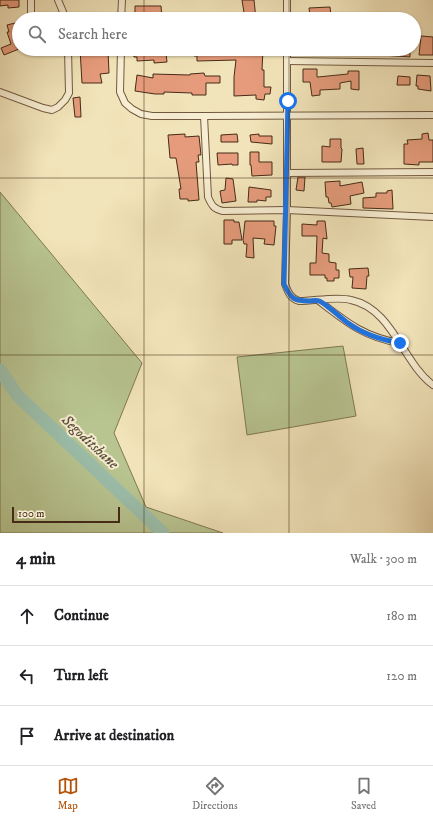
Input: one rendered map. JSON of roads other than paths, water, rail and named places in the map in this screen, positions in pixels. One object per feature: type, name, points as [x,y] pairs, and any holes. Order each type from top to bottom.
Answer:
[{"type":"street","points":[[31,0],[31,12]]},
{"type":"street","points":[[58,0],[63,12]]},
{"type":"street","points":[[121,12],[122,0]]},
{"type":"street","points":[[287,0],[287,12]]},
{"type":"street","points":[[0,92],[43,108],[52,110],[58,107],[69,94],[68,56]]},
{"type":"street","points":[[121,56],[120,92],[125,103],[141,114],[152,116],[433,115]]},
{"type":"street","points":[[287,56],[287,210],[284,284],[288,294],[293,299],[299,301],[337,299],[351,300],[363,304],[389,325],[418,369],[433,385]]},
{"type":"street","points":[[287,61],[433,63]]},
{"type":"street","points":[[204,116],[208,197],[211,204],[216,209],[223,211],[287,210],[433,217]]},
{"type":"street","points":[[287,173],[433,172]]},
{"type":"street","points":[[319,301],[349,324],[367,334],[400,343]]},
{"type":"waterway","name":"Segoditshane","points":[[0,370],[18,396],[163,533]]}]
